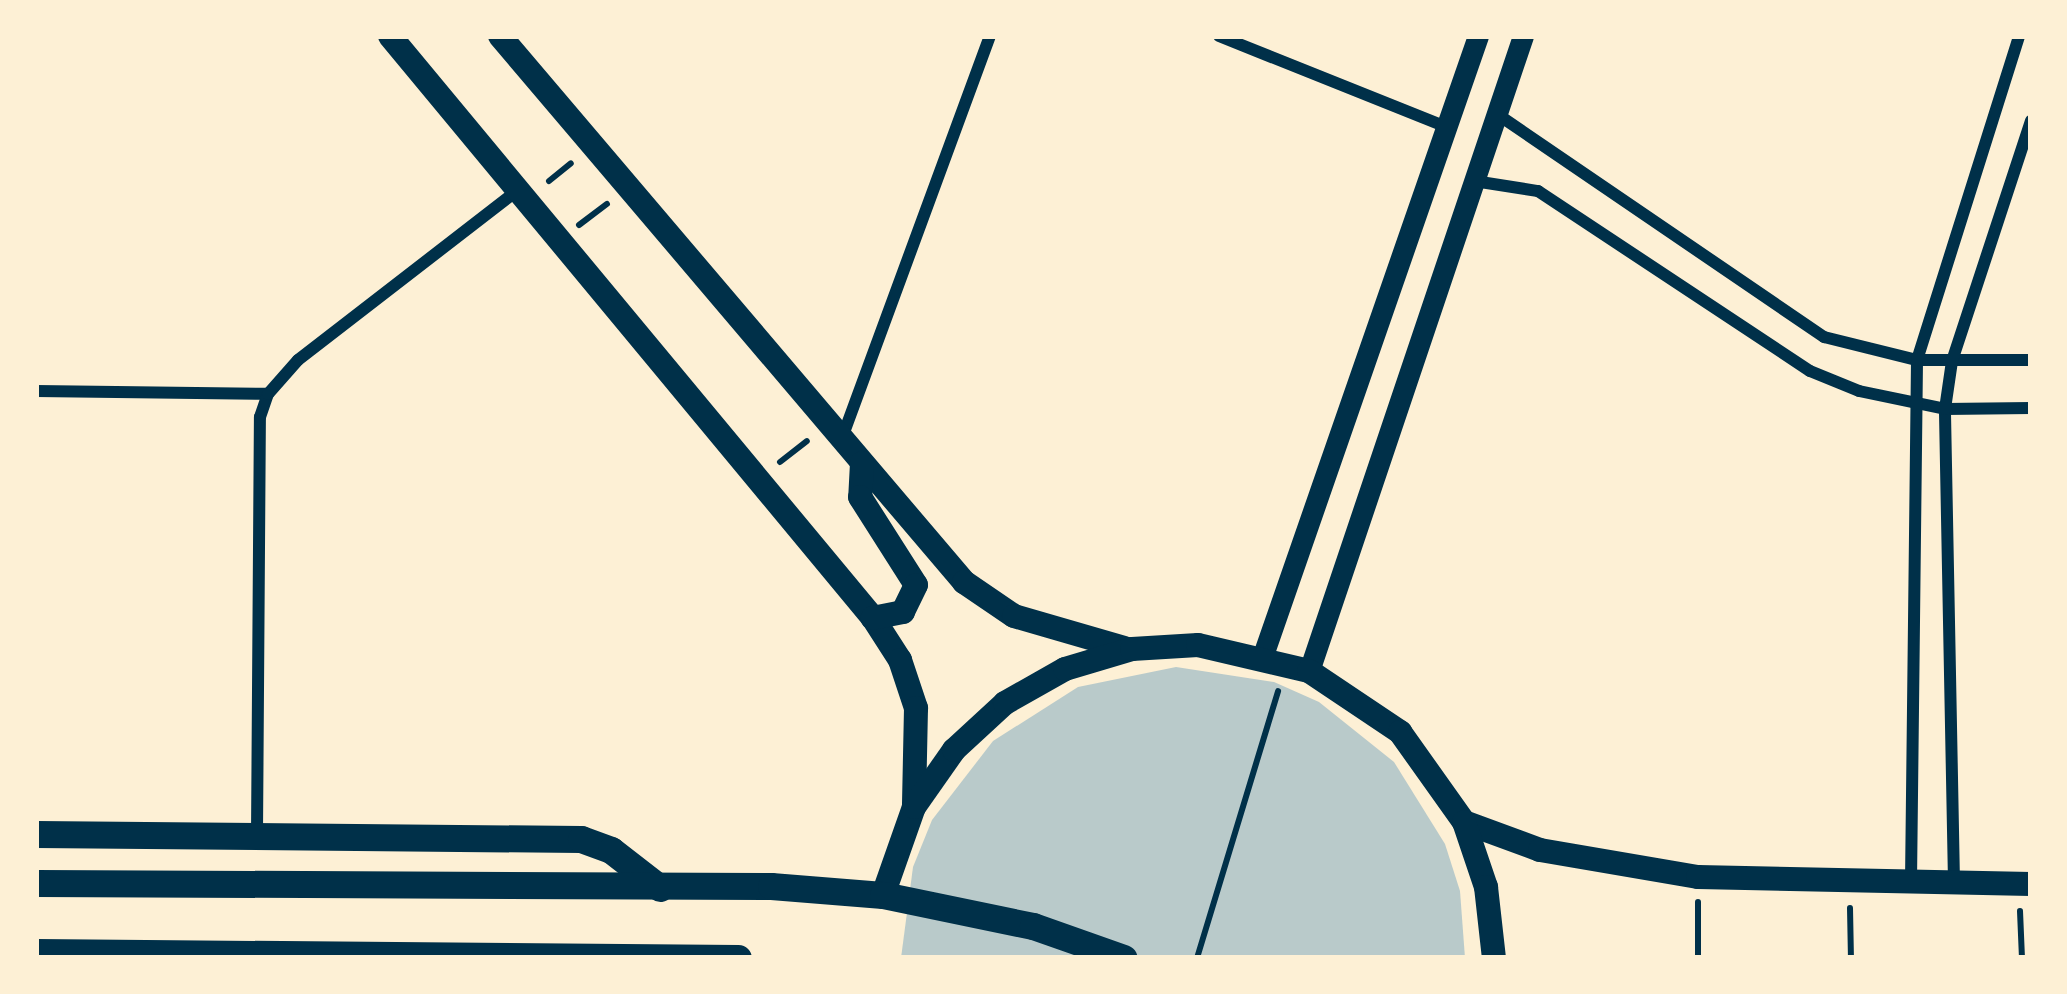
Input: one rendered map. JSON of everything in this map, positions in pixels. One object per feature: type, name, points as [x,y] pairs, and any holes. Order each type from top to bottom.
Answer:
[{"type":"main road","points":[[390,36],[873,618],[916,708],[914,807]]},
{"type":"main road","points":[[500,36],[964,582],[1014,616],[1071,638],[1132,649]]},
{"type":"main road","points":[[862,463],[860,497],[916,585],[903,612],[873,618]]},
{"type":"main road","points":[[883,895],[914,807],[953,750],[1005,704],[1065,669],[1132,649],[1198,645],[1286,662],[1400,732],[1464,822],[1486,887],[1494,958]]},
{"type":"main road","points":[[1464,822],[1540,850],[1698,877],[2025,884]]},
{"type":"main road","points":[[36,834],[581,839],[611,850],[660,888]]},
{"type":"main road","points":[[36,883],[660,888],[883,895],[1033,926],[1124,958]]},
{"type":"main road","points":[[36,952],[738,958]]},
{"type":"street","points":[[835,432],[990,36]]},
{"type":"street","points":[[1219,36],[1447,127]]},
{"type":"street","points":[[1286,662],[1478,36]]},
{"type":"street","points":[[1286,662],[1474,182],[1523,36]]},
{"type":"street","points":[[1911,883],[1912,405],[1917,360],[2019,36]]},
{"type":"street","points":[[1497,114],[1823,337],[1917,360],[2031,360]]},
{"type":"street","points":[[1954,883],[1945,409],[1952,361],[2031,121]]},
{"type":"street","points":[[1474,182],[1538,191],[1810,371],[1912,405],[2031,408]]},
{"type":"street","points":[[256,836],[260,417],[268,394],[298,360],[521,195]]},
{"type":"street","points":[[36,391],[268,394]]},
{"type":"path","points":[[521,195],[593,146]]},
{"type":"path","points":[[560,240],[628,187]]},
{"type":"path","points":[[758,479],[835,432]]},
{"type":"path","points":[[1197,958],[1286,662]]},
{"type":"path","points":[[1698,877],[1698,958]]},
{"type":"path","points":[[1850,882],[1851,958]]},
{"type":"path","points":[[2022,958],[2025,884]]},
{"type":"shaded area","points":[[1176,667],[1274,682],[1319,702],[1394,762],[1445,844],[1460,891],[1465,958],[901,958],[913,867],[932,820],[993,741],[1078,687]]}]
